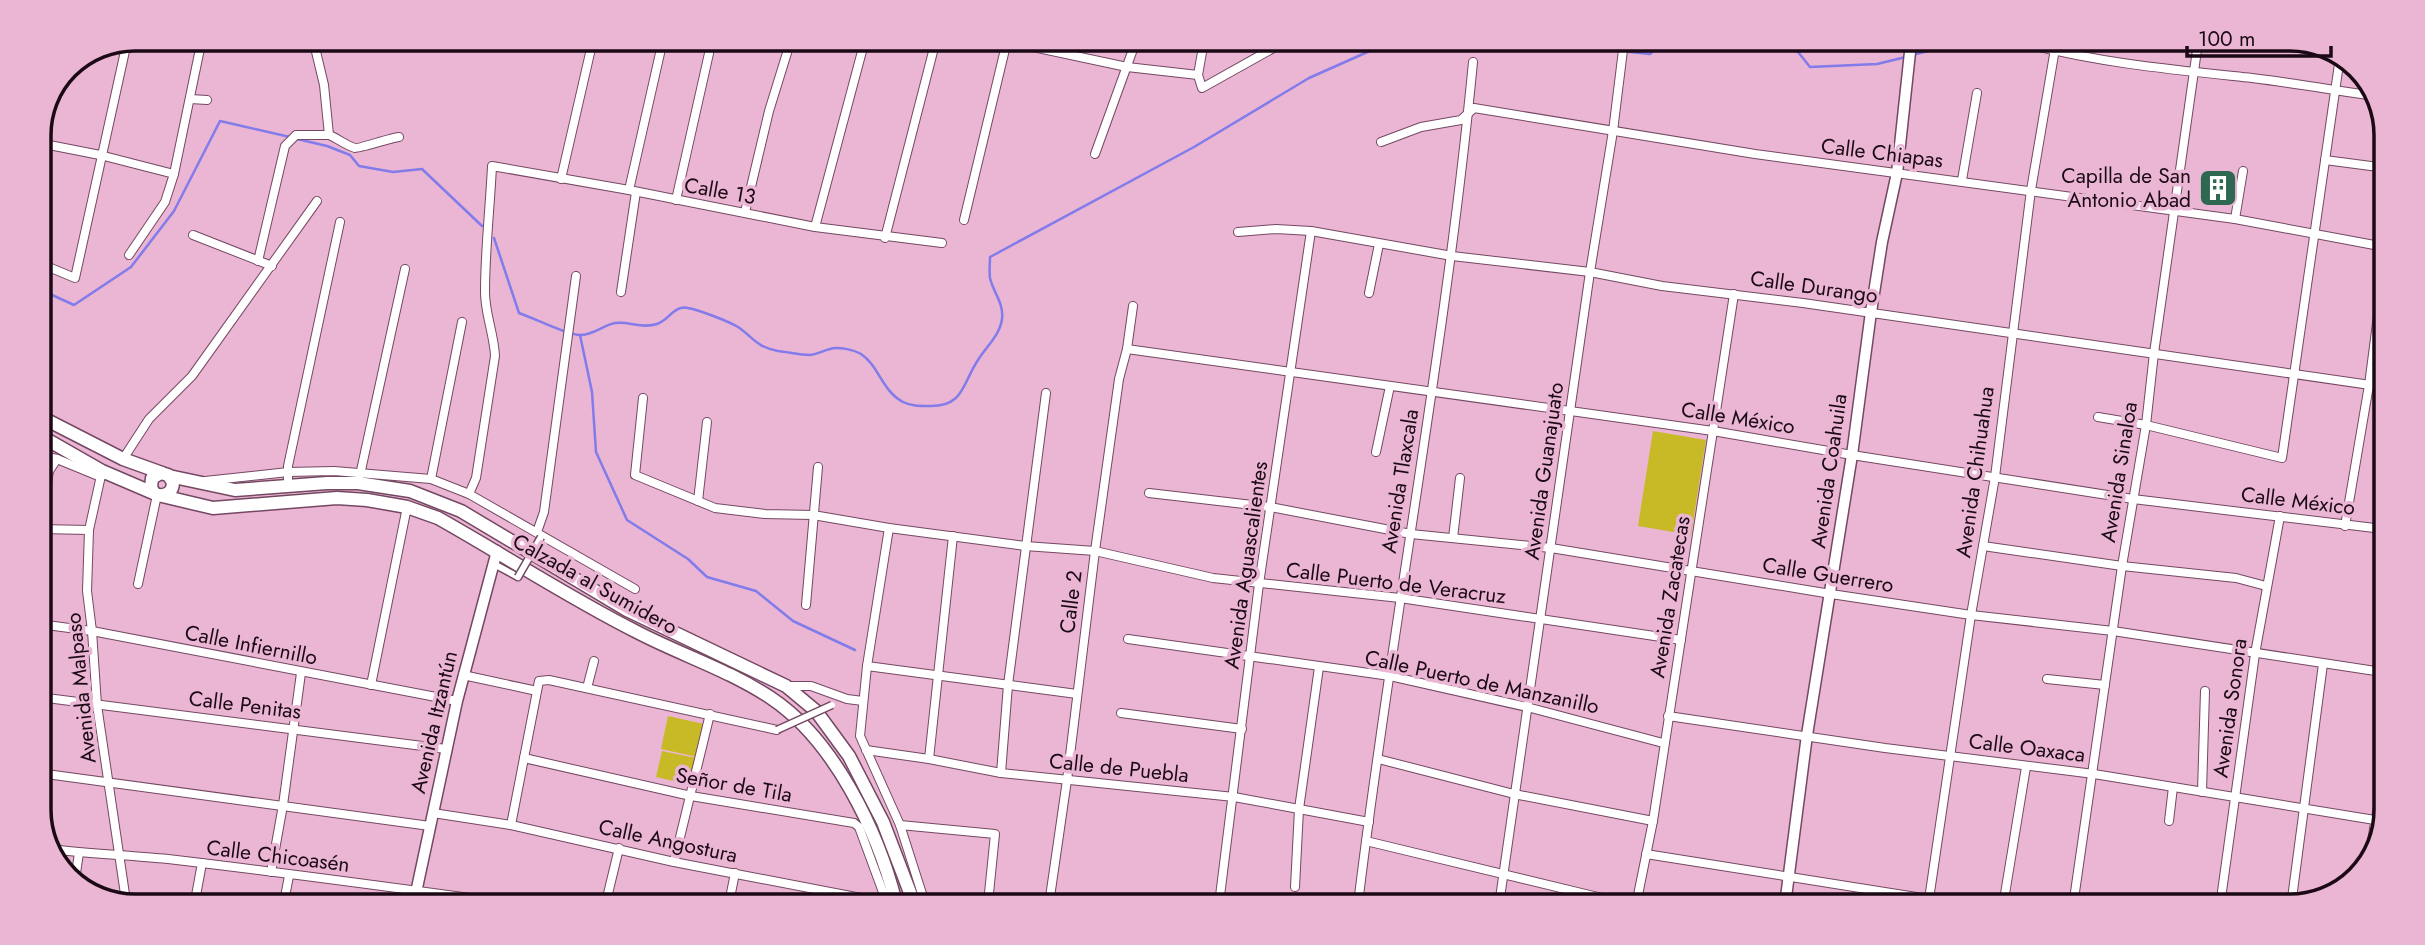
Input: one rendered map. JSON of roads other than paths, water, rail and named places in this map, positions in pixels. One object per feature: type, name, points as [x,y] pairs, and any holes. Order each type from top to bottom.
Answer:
[{"type":"main road","name":"Calzada al Sumidero","points":[[51,422],[123,459],[196,483],[235,490],[359,478],[410,491],[461,511],[627,610],[786,686],[817,710],[849,756],[919,894]]},
{"type":"main road","name":"Calzada al Sumidero","points":[[51,442],[102,474],[189,504],[213,508],[337,498],[407,507],[438,518],[495,558],[636,632],[737,679],[771,698],[802,723],[828,755],[860,809],[883,860],[889,894]]},
{"type":"main road","points":[[157,495],[150,488],[150,481],[154,475],[165,474]]},
{"type":"street","points":[[129,255],[165,202],[174,174],[200,51]]},
{"type":"street","points":[[316,51],[324,85],[329,135]]},
{"type":"street","points":[[561,179],[590,51]]},
{"type":"street","points":[[621,292],[633,191],[661,51]]},
{"type":"street","points":[[676,200],[710,51]]},
{"type":"street","points":[[745,212],[769,111],[788,51]]},
{"type":"street","points":[[815,227],[862,51]]},
{"type":"street","points":[[885,238],[933,51]]},
{"type":"street","points":[[964,219],[1004,51]]},
{"type":"street","points":[[1053,51],[1127,67],[1198,75]]},
{"type":"street","points":[[1095,154],[1133,51]]},
{"type":"street","points":[[1202,51],[1198,75],[1202,88],[1268,51]]},
{"type":"street","name":"Avenida Guanajuato","points":[[1500,894],[1623,51]]},
{"type":"street","name":"Avenida Coahuila","points":[[1787,894],[1807,735],[1831,594],[1871,312],[1897,173],[1909,51]]},
{"type":"street","name":"Avenida Chihuahua","points":[[1930,894],[1971,615],[1995,477],[2031,190],[2054,51]]},
{"type":"street","points":[[2076,51],[2194,73],[2364,94]]},
{"type":"street","name":"Avenida Sinaloa","points":[[2075,894],[2122,566],[2146,425],[2197,51]]},
{"type":"street","points":[[51,268],[75,278],[125,52]]},
{"type":"street","name":"Avenida Tlaxcala","points":[[1360,894],[1400,598],[1452,256],[1473,62]]},
{"type":"street","points":[[2098,417],[2146,425],[2282,458],[2339,66]]},
{"type":"street","points":[[1962,180],[1977,93]]},
{"type":"street","points":[[190,99],[207,100]]},
{"type":"street","name":"Calle Chiapas","points":[[1381,142],[1421,127],[1461,120],[1474,108],[1755,154],[1962,180],[2174,213],[2235,219],[2374,245]]},
{"type":"street","points":[[258,261],[285,146],[296,135],[329,135],[353,148],[399,137]]},
{"type":"street","points":[[51,145],[174,174]]},
{"type":"street","points":[[2325,160],[2374,166]]},
{"type":"street","name":"Calle 13","points":[[469,494],[476,478],[495,356],[494,340],[486,312],[485,291],[492,166],[815,227],[885,238],[942,243]]},
{"type":"street","points":[[2235,219],[2243,171]]},
{"type":"street","points":[[123,459],[149,419],[192,376],[317,201]]},
{"type":"street","points":[[288,486],[288,472],[340,222]]},
{"type":"street","name":"Calle Durango","points":[[1238,232],[1276,229],[1311,231],[1452,256],[1590,272],[1662,286],[1871,312],[2374,386]]},
{"type":"street","name":"Avenida Aguascalientes","points":[[1220,894],[1259,584],[1311,231]]},
{"type":"street","points":[[193,235],[272,266]]},
{"type":"street","points":[[1369,293],[1379,244]]},
{"type":"street","points":[[359,478],[405,269]]},
{"type":"street","points":[[495,558],[518,578],[540,535],[576,276]]},
{"type":"street","name":"Avenida Zacatecas","points":[[1637,894],[1653,821],[1734,294]]},
{"type":"street","name":"Calle 2","points":[[1051,894],[1068,780],[1095,551],[1119,379],[1127,349],[1133,306]]},
{"type":"street","points":[[431,479],[462,322]]},
{"type":"street","points":[[2345,526],[2374,346]]},
{"type":"street","name":"Calle México","points":[[1127,349],[1713,431],[2133,499],[2374,528]]},
{"type":"street","points":[[1376,452],[1390,386]]},
{"type":"street","points":[[1001,773],[1008,685],[1046,393]]},
{"type":"street","name":"Calle Puerto de Veracruz","points":[[643,398],[635,475],[715,508],[765,514],[813,515],[1025,546],[1095,551],[1203,576],[1400,598],[1681,640]]},
{"type":"street","points":[[698,501],[707,422]]},
{"type":"street","points":[[51,458],[102,474]]},
{"type":"street","points":[[51,469],[57,459]]},
{"type":"street","points":[[806,605],[818,467]]},
{"type":"street","points":[[196,483],[288,472],[359,478],[431,479],[469,494],[635,589]]},
{"type":"street","name":"Avenida Malpaso","points":[[102,474],[89,530],[87,591],[97,705],[125,893]]},
{"type":"street","points":[[1453,538],[1460,478]]},
{"type":"street","name":"Calle Guerrero","points":[[1149,493],[1270,507],[1410,534],[1551,548],[1971,615],[2113,631],[2374,671]]},
{"type":"street","points":[[138,584],[157,495]]},
{"type":"street","points":[[371,685],[407,507]]},
{"type":"street","name":"Avenida Sonora","points":[[2222,894],[2255,654],[2280,516]]},
{"type":"street","points":[[890,528],[867,666],[860,736],[900,825],[920,894]]},
{"type":"street","points":[[51,529],[89,530]]},
{"type":"street","points":[[929,759],[953,536]]},
{"type":"street","points":[[1983,546],[2122,566],[2236,578],[2266,586]]},
{"type":"street","name":"Avenida Itzantún","points":[[415,894],[463,675],[495,558]]},
{"type":"street","name":"Calle Infiernillo","points":[[51,626],[92,631],[457,701]]},
{"type":"street","name":"Calle Puerto de Manzanillo","points":[[1128,639],[1390,676],[1527,707],[1663,743]]},
{"type":"street","points":[[587,688],[594,661]]},
{"type":"street","points":[[2293,894],[2323,664]]},
{"type":"street","points":[[867,666],[1077,694]]},
{"type":"street","points":[[1295,887],[1299,809],[1319,667]]},
{"type":"street","points":[[271,872],[284,804],[301,673]]},
{"type":"street","points":[[463,675],[537,691]]},
{"type":"street","points":[[2047,679],[2105,685]]},
{"type":"street","points":[[511,825],[539,681],[549,680],[777,730],[847,699]]},
{"type":"street","points":[[786,686],[811,686],[847,699],[863,701]]},
{"type":"street","points":[[2202,792],[2205,691]]},
{"type":"street","name":"Calle Penitas","points":[[51,698],[446,749]]},
{"type":"street","points":[[1121,713],[1242,729]]},
{"type":"street","points":[[674,862],[710,714]]},
{"type":"street","name":"Calle Oaxaca","points":[[1668,716],[1950,757],[2094,774],[2235,795],[2373,820]]},
{"type":"street","name":"Calle de Puebla","points":[[866,750],[1001,773],[1234,797],[1369,822]]},
{"type":"street","name":"Señor de Tila","points":[[524,758],[691,796],[854,823],[859,827],[888,894]]},
{"type":"street","points":[[1378,759],[1514,794],[1653,821]]},
{"type":"street","points":[[2005,894],[2026,767]]},
{"type":"street","points":[[51,775],[284,804],[430,826]]},
{"type":"street","points":[[2169,821],[2173,787]]},
{"type":"street","name":"Calle Angostura","points":[[433,813],[511,825],[674,862],[848,894]]},
{"type":"street","points":[[900,825],[995,834],[989,894]]},
{"type":"street","points":[[1366,841],[1589,894]]},
{"type":"street","points":[[609,894],[619,848]]},
{"type":"street","name":"Calle Chicoasén","points":[[61,850],[202,863],[402,894]]},
{"type":"street","points":[[76,871],[79,853]]},
{"type":"street","points":[[1646,854],[1886,894]]},
{"type":"street","points":[[196,894],[202,863]]},
{"type":"street","points":[[731,894],[735,873]]},
{"type":"street","points":[[286,894],[289,876]]},
{"type":"waterway","points":[[494,238],[519,313],[558,329],[584,335],[615,323],[651,325],[661,322],[679,309],[688,308],[733,325],[760,344],[778,351],[813,355],[837,348],[861,354],[890,392],[903,402],[918,406],[940,405],[949,403],[961,392],[1001,325],[1001,308],[990,278],[990,257],[1194,147],[1309,78],[1370,51]]},
{"type":"waterway","points":[[1621,51],[1650,54],[1653,51]]},
{"type":"waterway","points":[[1795,51],[1810,67],[1877,64],[1906,57]]},
{"type":"waterway","points":[[1912,55],[1928,51]]},
{"type":"waterway","points":[[51,294],[74,305],[131,267],[174,211],[220,121],[290,137]]},
{"type":"waterway","points":[[297,139],[350,155],[359,166],[393,172],[422,169],[482,226]]},
{"type":"waterway","points":[[580,335],[592,392],[596,452],[627,520],[688,559],[707,577],[756,591],[793,621],[855,650]]},
{"type":"place","name":"Capilla de San Antonio Abad","points":[[2218,188]]}]
